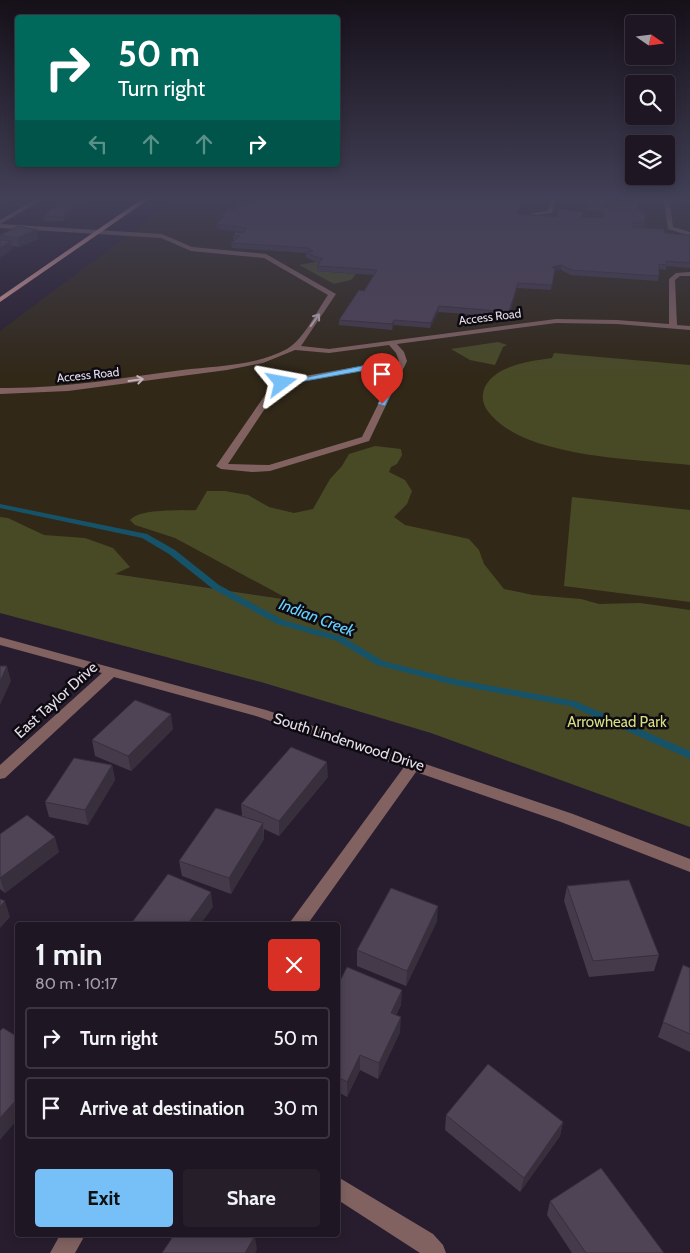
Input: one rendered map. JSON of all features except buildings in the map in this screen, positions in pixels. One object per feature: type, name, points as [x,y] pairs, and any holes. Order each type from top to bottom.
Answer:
[{"type":"main road","points":[[0,300],[61,257]]},
{"type":"street","points":[[269,257],[330,292],[332,297],[295,348]]},
{"type":"street","points":[[673,326],[672,279],[678,274],[690,274]]},
{"type":"street","name":"Access Road","points":[[0,391],[51,390],[100,386],[243,364],[273,357],[295,348],[329,351],[556,321],[596,321],[690,328]]},
{"type":"street","points":[[390,343],[403,356],[398,370],[366,439],[270,468],[252,469],[221,466],[275,387],[282,383],[367,367],[398,370]]},
{"type":"street","name":"South Lindenwood Drive","points":[[0,641],[261,713],[567,818],[690,866]]},
{"type":"street","name":"East Taylor Drive","points":[[0,774],[112,671]]},
{"type":"street","points":[[299,922],[414,764]]},
{"type":"street","points":[[340,1189],[425,1242],[435,1253]]},
{"type":"street","points":[[61,1253],[73,1237]]},
{"type":"shaded area","points":[[99,257],[690,257],[690,659],[0,557],[0,331]]},
{"type":"green space","points":[[316,262],[323,263],[317,271],[356,274],[351,280],[334,284],[299,265]]},
{"type":"green space","points":[[498,342],[507,345],[503,347],[495,365],[470,360],[451,349]]},
{"type":"green space","points":[[554,353],[690,365],[690,465],[613,458],[556,448],[530,440],[508,429],[491,415],[486,409],[483,399],[485,387],[490,380],[505,369],[515,365],[552,358]]},
{"type":"green space","name":"Arrowhead Park","points":[[375,446],[401,449],[402,455],[389,472],[405,480],[412,491],[407,504],[394,517],[405,525],[469,539],[479,550],[484,564],[504,589],[533,595],[581,599],[599,604],[640,603],[690,610],[690,827],[431,733],[261,682],[0,613],[0,517],[8,518],[44,535],[85,538],[113,548],[130,567],[115,574],[290,600],[175,538],[135,525],[130,520],[135,516],[151,512],[196,510],[207,491],[225,491],[248,495],[269,507],[294,513],[313,509],[330,479],[342,466],[349,454]]},
{"type":"green space","points":[[572,497],[690,510],[690,602],[564,586]]},
{"type":"waterway","name":"Indian Creek","points":[[0,506],[144,536],[172,552],[216,587],[280,622],[340,639],[380,663],[454,682],[572,703],[690,755]]},
{"type":"route","points":[[282,383],[294,379],[367,367],[398,370],[382,404]]}]
